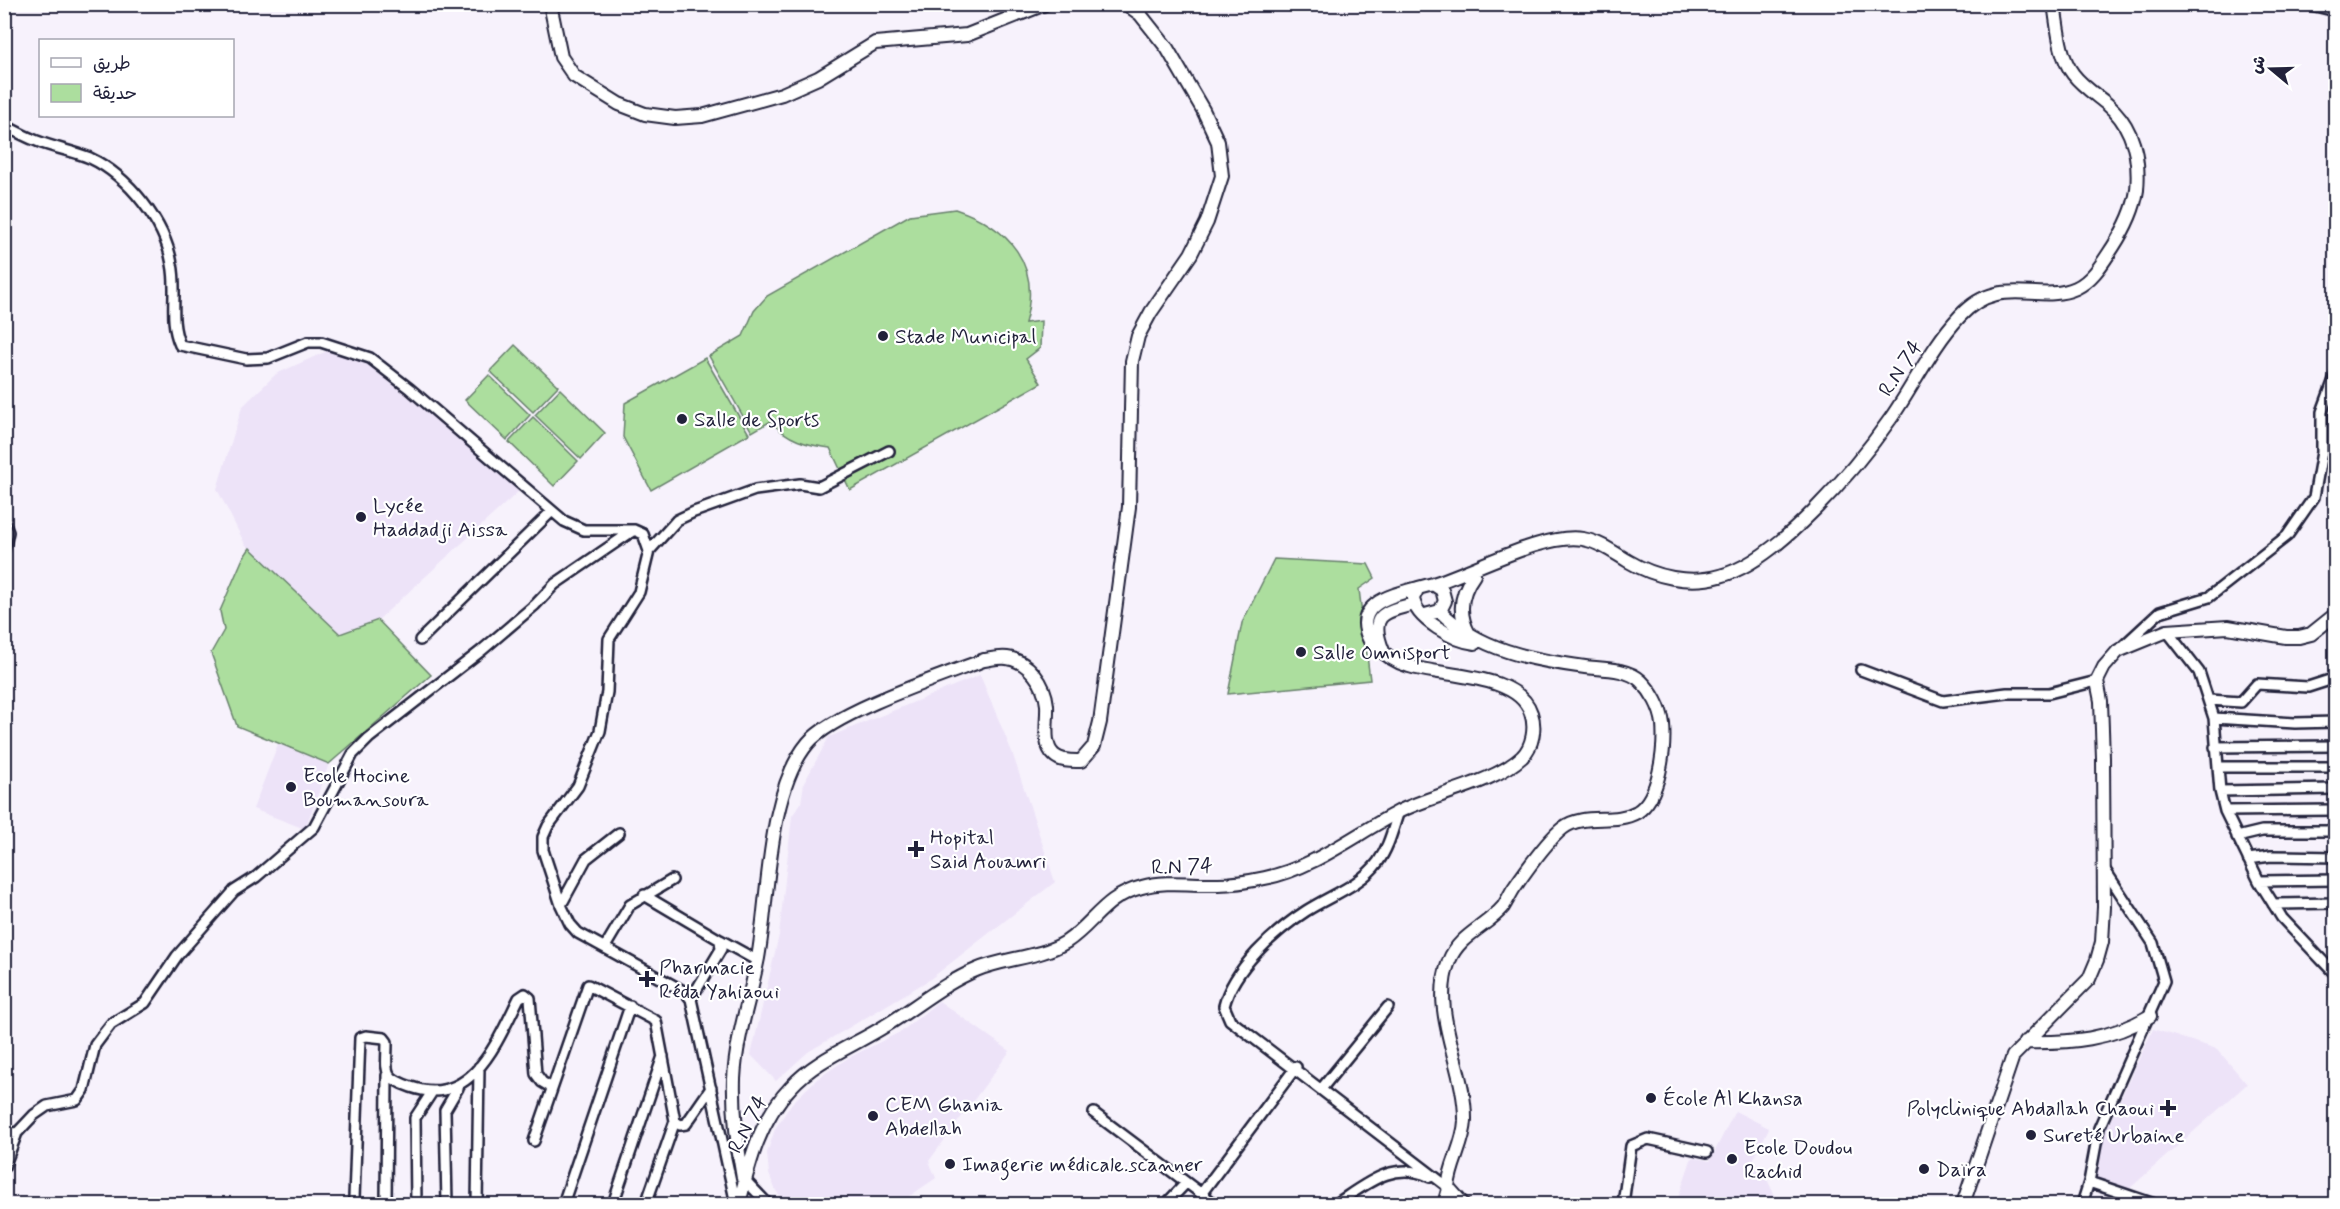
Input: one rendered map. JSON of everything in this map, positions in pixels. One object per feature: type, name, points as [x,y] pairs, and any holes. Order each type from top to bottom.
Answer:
[{"type":"main road","points":[[550,4],[561,57],[574,76],[588,87],[620,104],[645,114],[675,118],[702,117],[782,94],[818,78],[875,43],[967,34],[1045,4]]},
{"type":"main road","points":[[743,1178],[735,1129],[734,1079],[739,1033],[758,961],[774,833],[781,798],[807,744],[842,718],[974,664],[1007,658],[1024,664],[1041,685],[1047,703],[1047,737],[1054,755],[1064,760],[1081,761],[1095,746],[1129,507],[1132,361],[1138,336],[1151,312],[1191,254],[1208,222],[1222,176],[1218,142],[1203,110],[1167,48],[1140,14],[1126,4]]},
{"type":"main road","name":"R.N 74","points":[[738,1204],[743,1178],[773,1109],[792,1085],[826,1061],[972,971],[1002,960],[1047,950],[1065,942],[1097,911],[1119,896],[1141,887],[1157,884],[1220,884],[1268,878],[1327,854],[1399,811],[1506,768],[1524,755],[1531,742],[1534,727],[1531,711],[1522,697],[1494,682],[1412,667],[1383,652],[1368,636],[1368,612],[1384,598],[1433,584],[1538,545],[1562,539],[1582,539],[1602,545],[1656,574],[1678,579],[1720,576],[1747,566],[1777,544],[1858,461],[1890,419],[1959,316],[1974,303],[1994,294],[2012,291],[2057,292],[2075,289],[2088,281],[2101,267],[2131,215],[2136,192],[2135,147],[2128,128],[2120,117],[2073,74],[2064,57],[2054,4]]},
{"type":"main road","name":"R.N 74","points":[[1425,615],[1443,606],[1486,565]]},
{"type":"main road","points":[[1470,635],[1462,609],[1465,591],[1474,575]]},
{"type":"main road","points":[[1433,584],[1442,590],[1443,606],[1470,635],[1482,644]]},
{"type":"main road","points":[[1414,604],[1418,588]]},
{"type":"main road","points":[[1414,604],[1444,633],[1456,638],[1542,659],[1617,670],[1638,678],[1653,696],[1663,723],[1662,758],[1655,789],[1639,812],[1615,820],[1582,821],[1563,828],[1513,889],[1503,907],[1469,934],[1450,958],[1445,973],[1443,1005],[1465,1121],[1448,1187],[1463,1204]]},
{"type":"main road","points":[[1383,652],[1376,632],[1378,620],[1387,611],[1414,604]]},
{"type":"main road","points":[[1963,1204],[2006,1069],[2025,1042],[2054,1017],[2089,979],[2102,942],[2103,758],[2101,701],[2097,681],[2104,667],[2118,651],[2167,631],[2228,627],[2286,637],[2299,637],[2311,634],[2336,614]]},
{"type":"main road","points":[[2025,1042],[2072,1042],[2103,1037],[2127,1030],[2150,1016]]},
{"type":"street","points":[[2307,4],[2336,11]]},
{"type":"street","points":[[4,125],[36,141],[90,159],[112,173],[141,202],[161,234],[172,263],[173,319],[180,345],[246,359],[268,358],[308,342],[321,342],[370,358],[411,389],[551,512],[584,530],[634,530],[643,534],[649,550]]},
{"type":"street","points":[[2118,651],[2160,612],[2209,597],[2287,536],[2314,497],[2321,462],[2322,412],[2336,374]]},
{"type":"street","points":[[738,1204],[691,999],[685,992],[578,933],[570,924],[561,906],[543,850],[543,837],[586,770],[600,731],[606,692],[609,639],[639,592],[649,550],[677,520],[694,512],[755,490],[800,484],[819,487],[889,452]]},
{"type":"street","points":[[420,640],[551,512]]},
{"type":"street","points":[[4,522],[8,532],[4,550]]},
{"type":"street","points":[[4,1167],[17,1133],[34,1114],[47,1106],[76,1100],[84,1090],[95,1045],[111,1024],[145,1003],[177,956],[234,891],[256,877],[314,827],[321,818],[344,766],[369,738],[481,651],[535,605],[555,584],[634,530]]},
{"type":"street","points":[[2167,631],[2199,672],[2209,700],[2214,718],[2220,791],[2224,811],[2247,859],[2282,918],[2336,975]]},
{"type":"street","points":[[1861,670],[1943,701],[2007,693],[2049,693],[2097,681]]},
{"type":"street","points":[[2209,700],[2241,702],[2257,684],[2308,687],[2336,678]]},
{"type":"street","points":[[2214,718],[2295,723],[2336,722]]},
{"type":"street","points":[[2216,747],[2336,746]]},
{"type":"street","points":[[2219,767],[2336,767]]},
{"type":"street","points":[[2220,791],[2336,789]]},
{"type":"street","points":[[2224,811],[2336,810]]},
{"type":"street","points":[[1399,811],[1385,851],[1367,874],[1282,928],[1240,971],[1228,988],[1224,1005],[1230,1020],[1296,1067],[1448,1187]]},
{"type":"street","points":[[2237,837],[2262,831],[2336,831]]},
{"type":"street","points":[[561,906],[586,859],[619,833]]},
{"type":"street","points":[[2247,859],[2271,856],[2336,857]]},
{"type":"street","points":[[2082,1204],[2090,1182],[2099,1128],[2164,981],[2153,943],[2103,867]]},
{"type":"street","points":[[605,947],[630,905],[672,880]]},
{"type":"street","points":[[2259,881],[2336,880]]},
{"type":"street","points":[[644,895],[758,961]]},
{"type":"street","points":[[2273,904],[2336,903]]},
{"type":"street","points":[[691,999],[721,949],[720,940]]},
{"type":"street","points":[[534,1141],[588,985],[656,1021],[675,1121],[646,1204]]},
{"type":"street","points":[[387,1074],[391,1080],[432,1092],[450,1090],[461,1084],[479,1067],[493,1049],[519,998],[525,994],[530,998],[536,1074],[542,1082],[552,1088]]},
{"type":"street","points":[[563,1204],[630,1006]]},
{"type":"street","points":[[1322,1088],[1388,1007]]},
{"type":"street","points":[[356,1204],[354,1197],[360,1038],[366,1036],[384,1038],[387,1042],[386,1204]]},
{"type":"street","points":[[613,1204],[664,1054]]},
{"type":"street","points":[[477,1204],[479,1067]]},
{"type":"street","points":[[1201,1194],[1296,1067]]},
{"type":"street","points":[[447,1204],[445,1110],[461,1084]]},
{"type":"street","points":[[675,1121],[680,1125],[686,1124],[711,1088]]},
{"type":"street","points":[[417,1204],[416,1118],[432,1092]]},
{"type":"street","points":[[1094,1113],[1215,1204]]},
{"type":"street","points":[[4,1132],[17,1133]]},
{"type":"street","points":[[1623,1204],[1632,1146],[1648,1139],[1707,1152]]},
{"type":"street","points":[[1336,1204],[1385,1173],[1420,1172],[1448,1187]]},
{"type":"street","points":[[743,1178],[768,1204]]},
{"type":"street","points":[[2090,1182],[2154,1204]]},
{"type":"street","points":[[1166,1204],[1186,1183]]},
{"type":"street","points":[[1443,1204],[1448,1187]]},
{"type":"shaded area","name":"Lycée Haddadji Aissa","points":[[327,351],[358,357],[415,402],[519,491],[378,620],[340,634],[245,544],[217,489],[242,407],[276,374]]},
{"type":"shaded area","name":"Hopital Said Aouamri","points":[[980,675],[1012,752],[1055,882],[929,980],[808,1052],[776,1081],[751,1055],[779,935],[792,816],[801,803],[804,783],[829,737]]},
{"type":"shaded area","name":"Ecole Hocine Boumansoura","points":[[278,744],[329,764],[305,829],[253,809]]},
{"type":"shaded area","name":"CEM Ghania Abdellah","points":[[939,1001],[1010,1051],[929,1161],[936,1178],[898,1204],[787,1204],[776,1191],[769,1174],[767,1153],[775,1129],[792,1103],[817,1079],[848,1058],[902,1031]]},
{"type":"shaded area","name":"Polyclinique Abdallah Chaoui","points":[[2153,1029],[2217,1049],[2247,1084],[2128,1190],[2095,1179],[2099,1153],[2105,1132]]},
{"type":"shaded area","name":"Ecole Doudou Rachid","points":[[1735,1111],[1769,1128],[1752,1162],[1761,1167],[1776,1198],[1784,1204],[1676,1204],[1692,1157],[1710,1161]]},
{"type":"green space","name":"Stade Municipal","points":[[955,209],[991,226],[1005,237],[1017,251],[1025,266],[1029,283],[1029,302],[1025,323],[1041,321],[1040,348],[1026,359],[1041,383],[850,490],[830,448],[791,437],[771,421],[752,432],[709,356],[743,336],[754,311],[767,296],[910,215]]},
{"type":"green space","points":[[515,345],[558,386],[533,412],[490,371]]},
{"type":"green space","name":"Salle de Sports","points":[[705,358],[749,434],[651,490],[623,437],[625,403]]},
{"type":"green space","points":[[489,375],[530,415],[507,440],[465,400]]},
{"type":"green space","points":[[560,389],[605,433],[581,459],[535,415]]},
{"type":"green space","points":[[533,417],[578,461],[554,486],[509,442]]},
{"type":"green space","points":[[250,548],[340,634],[378,620],[431,675],[329,764],[237,726],[211,653],[224,630],[220,611],[243,558]]},
{"type":"green space","name":"Salle Omnisport","points":[[1274,559],[1368,564],[1375,578],[1359,589],[1370,680],[1228,694],[1242,623]]},
{"type":"place","name":"Stade Municipal","points":[[883,336]]},
{"type":"place","name":"Salle de Sports","points":[[682,419]]},
{"type":"place","name":"Lycée Haddadji Aissa","points":[[361,517]]},
{"type":"place","name":"Salle Omnisport","points":[[1301,652]]},
{"type":"place","name":"Ecole Hocine Boumansoura","points":[[291,787]]},
{"type":"place","name":"Hopital Said Aouamri","points":[[916,849]]},
{"type":"place","name":"Pharmacie Réda Yahiaoui","points":[[647,979]]},
{"type":"place","name":"École Al Khansa","points":[[1651,1098]]},
{"type":"place","name":"Polyclinique Abdallah Chaoui","points":[[2168,1108]]},
{"type":"place","name":"CEM Ghania Abdellah","points":[[873,1116]]},
{"type":"place","name":"Sureté Urbaine","points":[[2031,1135]]},
{"type":"place","name":"Ecole Doudou Rachid","points":[[1732,1159]]},
{"type":"place","name":"Imagerie médicale.scanner","points":[[950,1164]]},
{"type":"place","name":"Daïra","points":[[1924,1169]]}]
